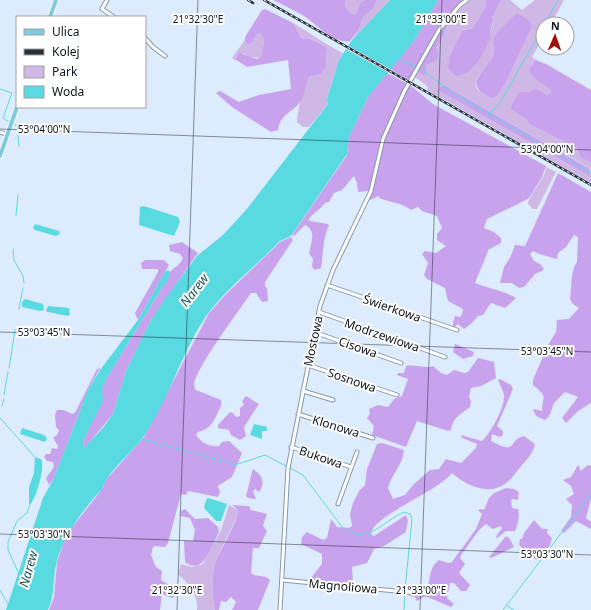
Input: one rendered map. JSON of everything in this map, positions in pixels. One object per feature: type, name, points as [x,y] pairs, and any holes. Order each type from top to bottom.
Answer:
[{"type":"main road","points":[[50,16],[56,0]]},
{"type":"main road","points":[[0,156],[18,108]]},
{"type":"street","points":[[107,0],[102,8],[113,16]]},
{"type":"street","name":"Mostowa","points":[[280,610],[288,468],[291,447],[314,332],[327,285],[338,258],[371,191],[383,139],[406,87],[439,30],[460,5],[467,0]]},
{"type":"street","points":[[146,39],[155,50],[165,56]]},
{"type":"street","points":[[0,132],[8,135]]},
{"type":"street","name":"Świerkowa","points":[[327,285],[457,330]]},
{"type":"street","name":"Modrzewiowa","points":[[319,312],[445,357]]},
{"type":"street","name":"Cisowa","points":[[314,332],[401,363]]},
{"type":"street","name":"Sosnowa","points":[[308,365],[397,395]]},
{"type":"street","points":[[303,391],[333,400]]},
{"type":"street","name":"Klonowa","points":[[298,414],[373,438]]},
{"type":"street","name":"Bukowa","points":[[291,447],[351,467]]},
{"type":"street","points":[[338,504],[357,452]]},
{"type":"street","name":"Magnoliowa","points":[[282,580],[427,594]]},
{"type":"green space","points":[[346,0],[365,0],[360,3],[355,14],[350,13],[345,5]]},
{"type":"green space","points":[[377,0],[390,0],[352,40],[359,29],[363,17],[372,10]]},
{"type":"green space","points":[[470,0],[485,0],[486,6],[473,28],[465,30],[460,35],[449,62],[473,68],[491,37],[490,33],[493,25],[492,18],[501,0],[510,0],[522,10],[535,0],[564,0],[555,16],[535,16],[535,52],[532,57],[538,61],[534,61],[531,65],[551,90],[551,94],[547,95],[536,88],[528,92],[522,92],[512,110],[531,125],[577,148],[580,157],[591,163],[591,169],[444,85],[441,92],[591,177],[591,183],[427,90],[428,87],[415,77],[416,70],[426,68],[426,64],[443,37],[450,18]],"holes":[[[532,27],[497,96],[480,92],[477,89],[476,82],[478,77],[487,68],[493,55],[493,42]]]},
{"type":"green space","points":[[293,23],[324,43],[343,53],[339,60],[327,98],[328,104],[309,127],[303,127],[297,122],[299,105],[302,93],[309,77],[321,74],[326,67],[327,47],[311,39],[302,39]]},
{"type":"green space","points":[[258,33],[263,36],[264,42],[261,58],[250,57],[244,54],[235,58],[236,61],[232,58],[245,40],[245,43],[252,43]]},
{"type":"green space","points":[[546,167],[556,172],[537,209],[533,209],[528,204],[529,199],[543,177]]},
{"type":"green space","points":[[229,505],[238,510],[234,523],[214,567],[212,586],[215,610],[197,610],[195,595],[178,574],[181,564],[192,567],[203,564],[221,530]]},
{"type":"shaded area","points":[[273,0],[346,0],[345,5],[350,13],[355,14],[360,3],[365,0],[377,0],[372,10],[363,17],[359,29],[350,41],[344,41],[332,37],[304,16]]},
{"type":"shaded area","points":[[438,0],[464,0],[450,18],[443,37],[436,48],[438,54],[437,59],[426,64],[426,73],[424,75],[415,70],[408,80],[390,69],[414,41]]},
{"type":"shaded area","points":[[485,0],[501,0],[492,18],[493,21],[490,33],[491,37],[482,56],[473,68],[462,75],[455,76],[448,68],[450,56],[462,31],[473,28],[486,6]]},
{"type":"shaded area","points":[[265,9],[293,23],[302,39],[311,39],[327,47],[326,67],[321,74],[309,77],[301,101],[281,120],[278,130],[271,132],[232,107],[216,93],[220,91],[239,102],[259,95],[291,89],[288,60],[247,67],[235,59],[239,53],[257,59],[261,57],[264,42],[263,36],[258,33],[252,43],[248,44],[245,42],[245,37],[262,10]]},
{"type":"shaded area","points":[[517,13],[530,21],[532,27],[506,81],[497,96],[492,98],[479,90],[476,82],[492,58],[494,53],[493,42],[496,34]]},
{"type":"shaded area","points":[[534,61],[546,64],[591,90],[591,163],[580,157],[577,148],[531,125],[512,110],[511,107],[519,92],[528,92],[536,88],[547,95],[551,93],[551,90],[533,77],[529,70]]},
{"type":"shaded area","points":[[387,73],[410,85],[433,104],[546,166],[541,179],[528,199],[487,219],[484,228],[494,232],[501,238],[501,243],[488,250],[475,283],[509,294],[516,298],[505,308],[491,303],[483,315],[478,316],[464,329],[458,324],[453,328],[455,316],[460,317],[463,309],[448,301],[445,288],[427,279],[424,275],[428,263],[422,254],[425,251],[436,253],[446,246],[437,240],[437,234],[442,228],[437,216],[422,211],[418,207],[411,210],[400,204],[379,198],[379,196],[370,200],[369,191],[358,192],[357,183],[354,176],[342,190],[334,193],[329,202],[325,203],[309,219],[310,221],[328,224],[329,226],[324,240],[321,268],[315,270],[312,267],[313,259],[309,253],[312,241],[311,230],[305,225],[294,236],[292,235],[347,155],[349,137],[368,97]]},
{"type":"shaded area","points":[[444,85],[590,169],[591,177],[441,92],[439,88]]},
{"type":"shaded area","points":[[558,173],[591,192],[591,403],[578,411],[566,423],[562,418],[578,397],[565,392],[554,403],[550,415],[545,420],[536,416],[533,410],[542,411],[544,397],[533,385],[533,380],[548,345],[556,332],[557,320],[569,319],[579,308],[573,304],[570,299],[572,276],[577,262],[578,237],[574,235],[566,247],[558,253],[557,259],[533,251],[530,254],[534,261],[540,264],[544,269],[535,274],[524,287],[519,288],[512,283],[500,283],[504,267],[511,256],[515,245],[525,246]]},
{"type":"shaded area","points":[[291,237],[293,240],[265,282],[268,301],[262,302],[256,293],[251,293],[210,352],[202,365],[194,384],[196,390],[221,400],[222,403],[211,425],[198,432],[196,435],[198,438],[206,444],[212,446],[219,446],[222,442],[229,441],[242,453],[232,477],[218,486],[220,492],[218,497],[188,491],[186,495],[181,494],[168,543],[165,547],[153,547],[151,555],[156,567],[162,571],[161,580],[176,589],[175,596],[172,598],[162,594],[160,610],[49,610],[54,597],[57,562],[63,544],[70,530],[103,488],[105,481],[144,437],[209,313],[225,295],[280,242]]},
{"type":"shaded area","points":[[182,242],[198,253],[151,320],[126,371],[113,414],[84,449],[83,441],[102,402],[102,389],[107,378],[166,282],[170,272],[180,263],[183,258],[180,254],[170,251],[169,245]]},
{"type":"shaded area","points":[[145,260],[164,260],[169,265],[138,320],[135,313],[158,272],[158,269],[142,269],[141,263]]},
{"type":"shaded area","points":[[455,344],[474,352],[473,356],[463,359],[453,352]]},
{"type":"shaded area","points":[[478,358],[494,362],[496,378],[481,386],[471,388],[469,397],[471,401],[470,407],[455,419],[451,430],[448,431],[417,421],[406,447],[372,435],[374,426],[367,418],[370,414],[369,409],[378,405],[388,407],[394,399],[402,396],[408,379],[397,375],[398,373],[404,373],[406,366],[433,366],[441,373],[447,375],[454,370],[464,373],[468,372]]},
{"type":"shaded area","points":[[100,368],[88,390],[54,478],[49,485],[46,478],[54,467],[53,462],[47,461],[44,457],[46,454],[50,454],[52,448],[57,449],[58,446],[53,438],[57,435],[59,430],[56,427],[55,415],[57,410],[63,410],[73,414],[76,411],[97,369]]},
{"type":"shaded area","points":[[500,379],[511,385],[513,389],[497,426],[503,431],[503,435],[500,437],[492,434],[491,441],[509,447],[512,446],[519,438],[524,436],[535,444],[530,455],[512,477],[505,484],[498,487],[484,489],[470,485],[452,473],[434,488],[382,519],[374,527],[371,534],[374,536],[406,515],[408,520],[406,532],[384,546],[374,549],[367,563],[352,567],[353,583],[351,585],[312,581],[311,578],[322,564],[322,554],[301,544],[302,537],[307,532],[323,540],[327,538],[331,519],[337,527],[349,528],[352,526],[350,514],[353,503],[359,491],[365,485],[367,469],[377,444],[382,443],[404,450],[402,460],[388,488],[393,499],[405,495],[413,485],[430,470],[439,469],[446,459],[461,463],[476,448],[477,444],[462,438],[461,435],[482,441],[496,422],[503,404],[503,391],[498,380]]},
{"type":"shaded area","points":[[246,396],[259,404],[244,427],[246,436],[240,440],[231,435],[229,430],[218,428],[218,425],[230,412],[236,417],[240,416],[240,408],[244,405],[242,401]]},
{"type":"shaded area","points":[[578,465],[581,471],[588,465],[591,466],[591,499],[586,518],[591,522],[591,529],[576,521],[564,533],[561,531],[571,517],[572,505],[566,499],[574,494],[571,486],[563,480],[571,477]]},
{"type":"shaded area","points":[[253,469],[261,476],[263,482],[259,492],[255,489],[253,491],[256,499],[248,498],[246,496]]},
{"type":"shaded area","points":[[506,488],[514,489],[519,492],[518,500],[512,499],[511,501],[512,508],[518,509],[519,512],[515,531],[506,531],[497,538],[496,537],[502,528],[501,526],[493,529],[486,524],[479,530],[460,558],[465,564],[459,573],[470,585],[466,591],[461,591],[454,583],[450,583],[447,598],[454,604],[451,607],[425,596],[417,601],[415,597],[409,596],[409,589],[420,589],[428,585],[432,568],[436,562],[439,560],[448,563],[452,562],[476,529],[482,514],[478,510],[484,510],[489,498],[494,493]]},
{"type":"shaded area","points":[[232,505],[249,506],[251,510],[267,514],[263,526],[267,531],[259,548],[253,548],[251,573],[266,577],[270,580],[258,610],[232,610],[236,602],[231,597],[226,602],[221,601],[219,610],[215,610],[213,572],[216,561],[232,530],[238,510]]},
{"type":"shaded area","points":[[185,509],[195,519],[208,518],[218,527],[219,532],[206,557],[202,562],[192,566],[185,562],[184,541],[193,541],[195,530],[190,518],[180,516],[181,511]]},
{"type":"shaded area","points":[[534,520],[542,529],[548,529],[547,533],[552,538],[550,545],[538,560],[535,559],[528,550],[523,549],[519,545],[520,539],[522,539],[524,533]]},
{"type":"shaded area","points":[[506,536],[510,539],[514,547],[491,558],[489,557]]},
{"type":"water","name":"Narew","points":[[390,0],[438,0],[414,41],[368,97],[349,137],[347,154],[291,236],[280,241],[234,284],[209,312],[191,342],[161,406],[144,436],[114,469],[105,482],[103,488],[82,513],[69,532],[57,561],[52,597],[48,610],[6,610],[43,498],[54,478],[88,390],[100,370],[138,320],[165,272],[168,270],[170,272],[168,280],[107,378],[102,389],[103,401],[83,441],[84,448],[102,429],[113,414],[126,371],[151,320],[165,299],[197,256],[223,235],[246,210],[328,104],[327,99],[339,60],[352,40]]},
{"type":"water","points":[[144,206],[178,217],[180,222],[174,236],[139,225],[140,207]]},
{"type":"water","points":[[35,224],[59,231],[60,234],[56,236],[35,230],[33,228]]},
{"type":"water","points":[[25,299],[43,304],[44,310],[40,311],[22,307],[22,302]]},
{"type":"water","points":[[48,306],[69,308],[70,314],[68,316],[48,312],[46,311]]},
{"type":"water","points":[[254,424],[267,427],[267,431],[262,431],[262,439],[250,435]]},
{"type":"water","points":[[22,428],[44,435],[47,438],[45,442],[20,434]]},
{"type":"water","points":[[35,457],[41,459],[42,468],[37,489],[30,505],[29,487],[34,473]]},
{"type":"water","points":[[208,498],[227,504],[221,521],[216,521],[204,508]]},
{"type":"pier","points":[[347,45],[392,70],[389,73],[344,48]]},
{"type":"waterway","points":[[549,16],[558,0]]},
{"type":"waterway","points":[[489,114],[500,103],[535,41]]},
{"type":"waterway","points":[[398,59],[417,67]]},
{"type":"waterway","points":[[420,68],[454,94],[591,173]]},
{"type":"waterway","points":[[0,89],[12,93],[3,118],[9,122]]},
{"type":"waterway","points":[[15,124],[17,127],[19,146]]},
{"type":"waterway","points":[[16,216],[18,195]]},
{"type":"waterway","points":[[13,249],[14,260],[23,276],[24,283]]},
{"type":"waterway","points":[[19,309],[23,288]]},
{"type":"waterway","points":[[9,368],[15,330]]},
{"type":"waterway","points":[[4,395],[8,372]]},
{"type":"waterway","points":[[2,406],[4,399]]},
{"type":"waterway","points":[[0,418],[35,457]]},
{"type":"waterway","points":[[142,439],[191,452]]},
{"type":"waterway","points":[[195,453],[235,465],[265,455],[286,466]]},
{"type":"waterway","points":[[290,468],[303,475],[342,527],[351,532],[359,534],[367,533],[404,512],[410,514],[412,519],[405,590]]},
{"type":"waterway","points":[[503,610],[591,494]]},
{"type":"waterway","name":"Narew","points":[[19,574],[8,550],[8,542],[17,521],[27,513],[30,505]]},
{"type":"waterway","points":[[0,590],[8,604]]},
{"type":"waterway","points":[[404,610],[405,594]]},
{"type":"waterway","points":[[507,606],[514,610]]},
{"type":"railway","points":[[248,0],[253,3]]},
{"type":"railway","points":[[264,0],[591,185]]}]
